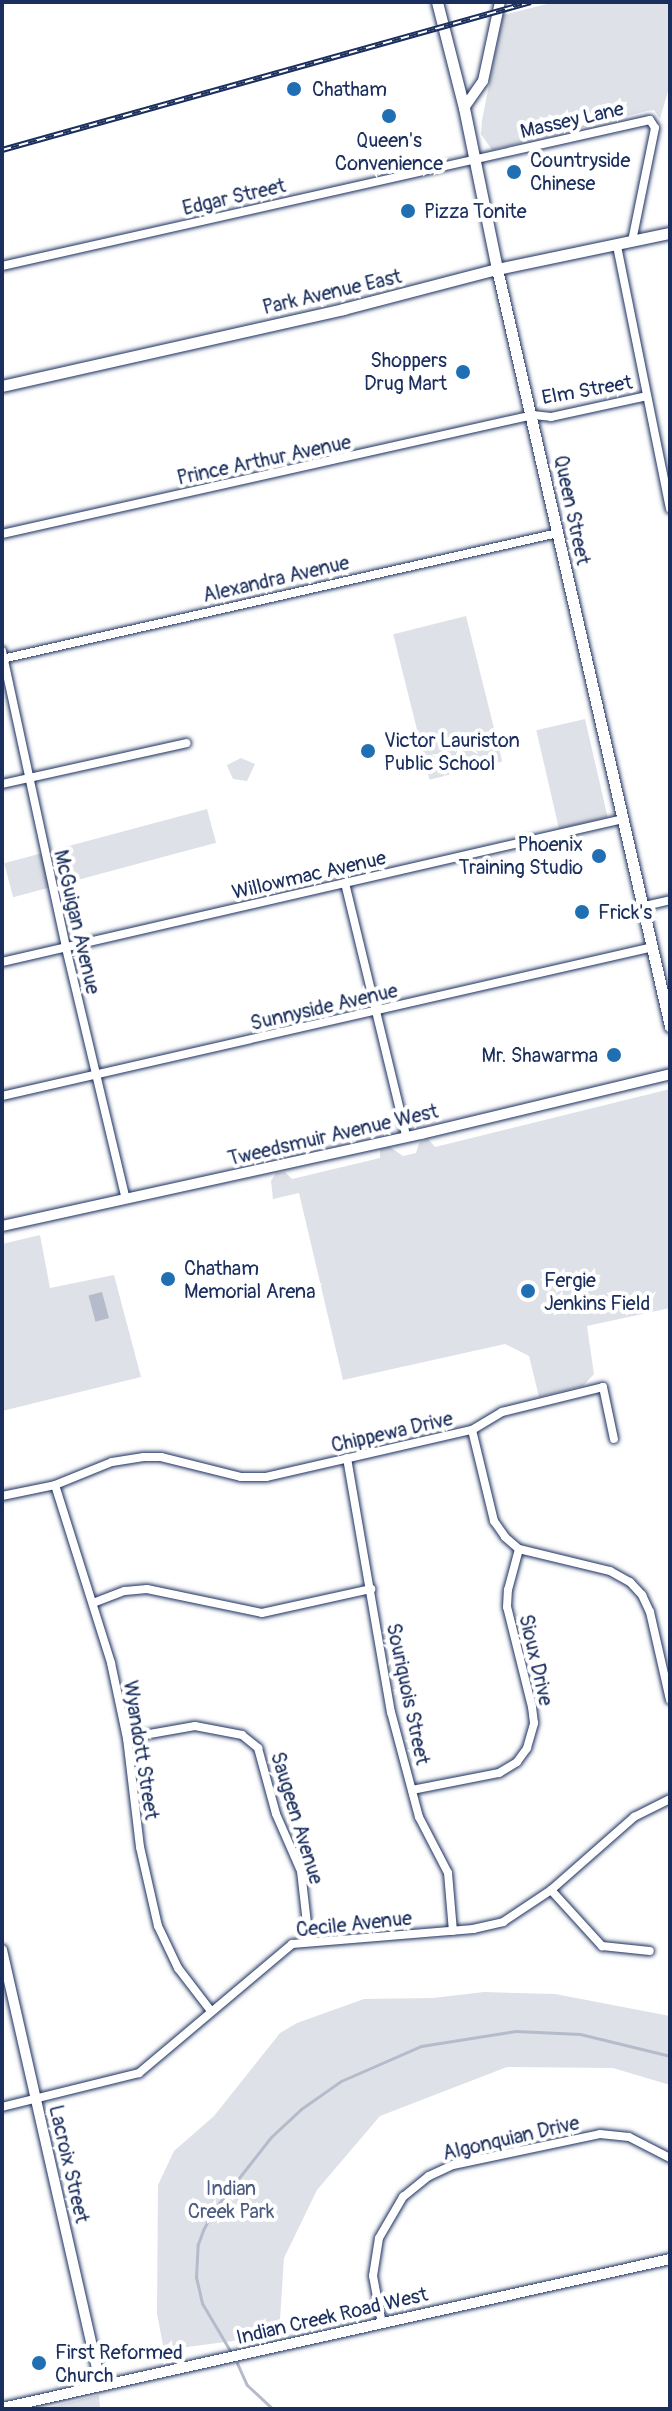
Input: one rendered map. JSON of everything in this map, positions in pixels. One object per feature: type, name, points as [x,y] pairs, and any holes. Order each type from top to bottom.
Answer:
[{"type":"main road","name":"Queen Street","points":[[437,2],[464,108],[497,269],[533,415],[670,1026]]},
{"type":"main road","name":"Park Avenue East","points":[[2,386],[343,309],[497,269],[670,233]]},
{"type":"street","points":[[464,108],[483,81],[500,2]]},
{"type":"street","name":"Massey Lane","points":[[474,159],[650,120],[655,128],[632,241]]},
{"type":"street","name":"Edgar Street","points":[[2,266],[474,159]]},
{"type":"street","points":[[617,246],[670,509]]},
{"type":"street","name":"Elm Street","points":[[533,415],[551,417],[647,396]]},
{"type":"street","name":"Prince Arthur Avenue","points":[[2,534],[533,415]]},
{"type":"street","name":"Alexandra Avenue","points":[[3,656],[558,533]]},
{"type":"street","name":"McGuigan Avenue","points":[[3,656],[66,948],[126,1199]]},
{"type":"street","points":[[2,784],[187,743]]},
{"type":"street","name":"Willowmac Avenue","points":[[2,962],[623,819]]},
{"type":"street","points":[[345,883],[406,1136]]},
{"type":"street","points":[[645,906],[670,900]]},
{"type":"street","name":"Sunnyside Avenue","points":[[2,1096],[653,947]]},
{"type":"street","name":"Tweedsmuir Avenue West","points":[[2,1226],[670,1074]]},
{"type":"street","points":[[472,1430],[502,1412],[603,1387],[614,1439]]},
{"type":"street","name":"Chippewa Drive","points":[[2,1496],[55,1485],[112,1462],[144,1457],[253,1478],[472,1430],[494,1521],[505,1537],[519,1549]]},
{"type":"street","name":"Souriquois Street","points":[[347,1458],[391,1712],[419,1817],[448,1873],[453,1931]]},
{"type":"street","name":"Wyandott Street","points":[[55,1485],[111,1663],[127,1738],[140,1847],[158,1926],[178,1968],[211,2011]]},
{"type":"street","points":[[519,1549],[610,1571],[636,1588],[650,1612],[670,1700]]},
{"type":"street","name":"Sioux Drive","points":[[412,1790],[499,1773],[517,1762],[527,1748],[534,1723],[532,1707],[507,1607],[508,1590],[519,1549]]},
{"type":"street","points":[[93,1603],[125,1591],[147,1589],[237,1611],[262,1613],[371,1589]]},
{"type":"street","name":"Saugeen Avenue","points":[[127,1738],[195,1726],[242,1735],[258,1748],[276,1814],[301,1871],[309,1941]]},
{"type":"street","name":"Cecile Avenue","points":[[2,2107],[139,2073],[283,1950],[309,1941],[453,1931],[503,1922],[551,1890],[634,1817],[670,1799]]},
{"type":"street","points":[[551,1890],[602,1946],[650,1951]]},
{"type":"street","name":"Lacroix Street","points":[[2,1950],[101,2386]]},
{"type":"street","name":"Algonquian Drive","points":[[382,2324],[373,2276],[379,2238],[403,2197],[429,2176],[453,2165],[600,2134],[629,2137],[670,2158]]},
{"type":"street","name":"Indian Creek Road West","points":[[2,2408],[670,2259]]},
{"type":"green space","points":[[555,2],[670,2],[670,84],[660,119],[654,110],[647,111],[492,150],[481,134],[482,120],[503,15]]},
{"type":"green space","points":[[466,616],[502,762],[430,780],[393,634]]},
{"type":"green space","points":[[585,719],[608,817],[559,829],[536,730]]},
{"type":"green space","points":[[241,758],[255,764],[247,781],[233,779],[227,765]]},
{"type":"green space","points":[[207,809],[216,843],[13,897],[4,863]]},
{"type":"green space","points":[[670,1089],[670,1308],[587,1326],[594,1374],[583,1386],[539,1397],[529,1356],[505,1344],[343,1380],[299,1193],[273,1199],[271,1181],[276,1173],[285,1172],[292,1179],[380,1158],[380,1149],[390,1147],[403,1156],[416,1153],[419,1143],[428,1139],[435,1147]]},
{"type":"green space","points":[[40,1235],[50,1288],[114,1275],[141,1377],[2,1411],[2,1244]]},
{"type":"green space","name":"Indian Creek Park","points":[[484,1992],[555,1994],[670,2016],[670,2085],[613,2068],[507,2067],[380,2116],[317,2190],[284,2258],[279,2335],[164,2350],[157,2314],[158,2185],[174,2151],[214,2116],[280,2033],[297,2023],[364,1999],[433,1998]]},
{"type":"green space","points":[[99,2395],[100,2409],[41,2409]]},
{"type":"water","points":[[102,1292],[109,1318],[95,1322],[88,1296]]},
{"type":"waterway","points":[[232,2354],[202,2303],[196,2277],[198,2244],[203,2230],[213,2211],[271,2137],[301,2109],[341,2081],[421,2046],[516,2031],[580,2034],[670,2056]]},
{"type":"waterway","points":[[237,2363],[247,2385],[273,2409]]},
{"type":"railway","points":[[2,150],[531,2]]},
{"type":"place","name":"Chatham","points":[[294,89]]},
{"type":"place","name":"Queen's Convenience","points":[[389,116]]},
{"type":"place","name":"Countryside Chinese","points":[[514,172]]},
{"type":"place","name":"Pizza Tonite","points":[[408,211]]},
{"type":"place","name":"Shoppers Drug Mart","points":[[463,372]]},
{"type":"place","name":"Victor Lauriston Public School","points":[[368,751]]},
{"type":"place","name":"Phoenix Training Studio","points":[[599,856]]},
{"type":"place","name":"Frick's","points":[[582,912]]},
{"type":"place","name":"Mr. Shawarma","points":[[614,1055]]},
{"type":"place","name":"Chatham Memorial Arena","points":[[168,1279]]},
{"type":"place","name":"Fergie Jenkins Field","points":[[528,1291]]},
{"type":"place","name":"First Reformed Church","points":[[39,2363]]}]
